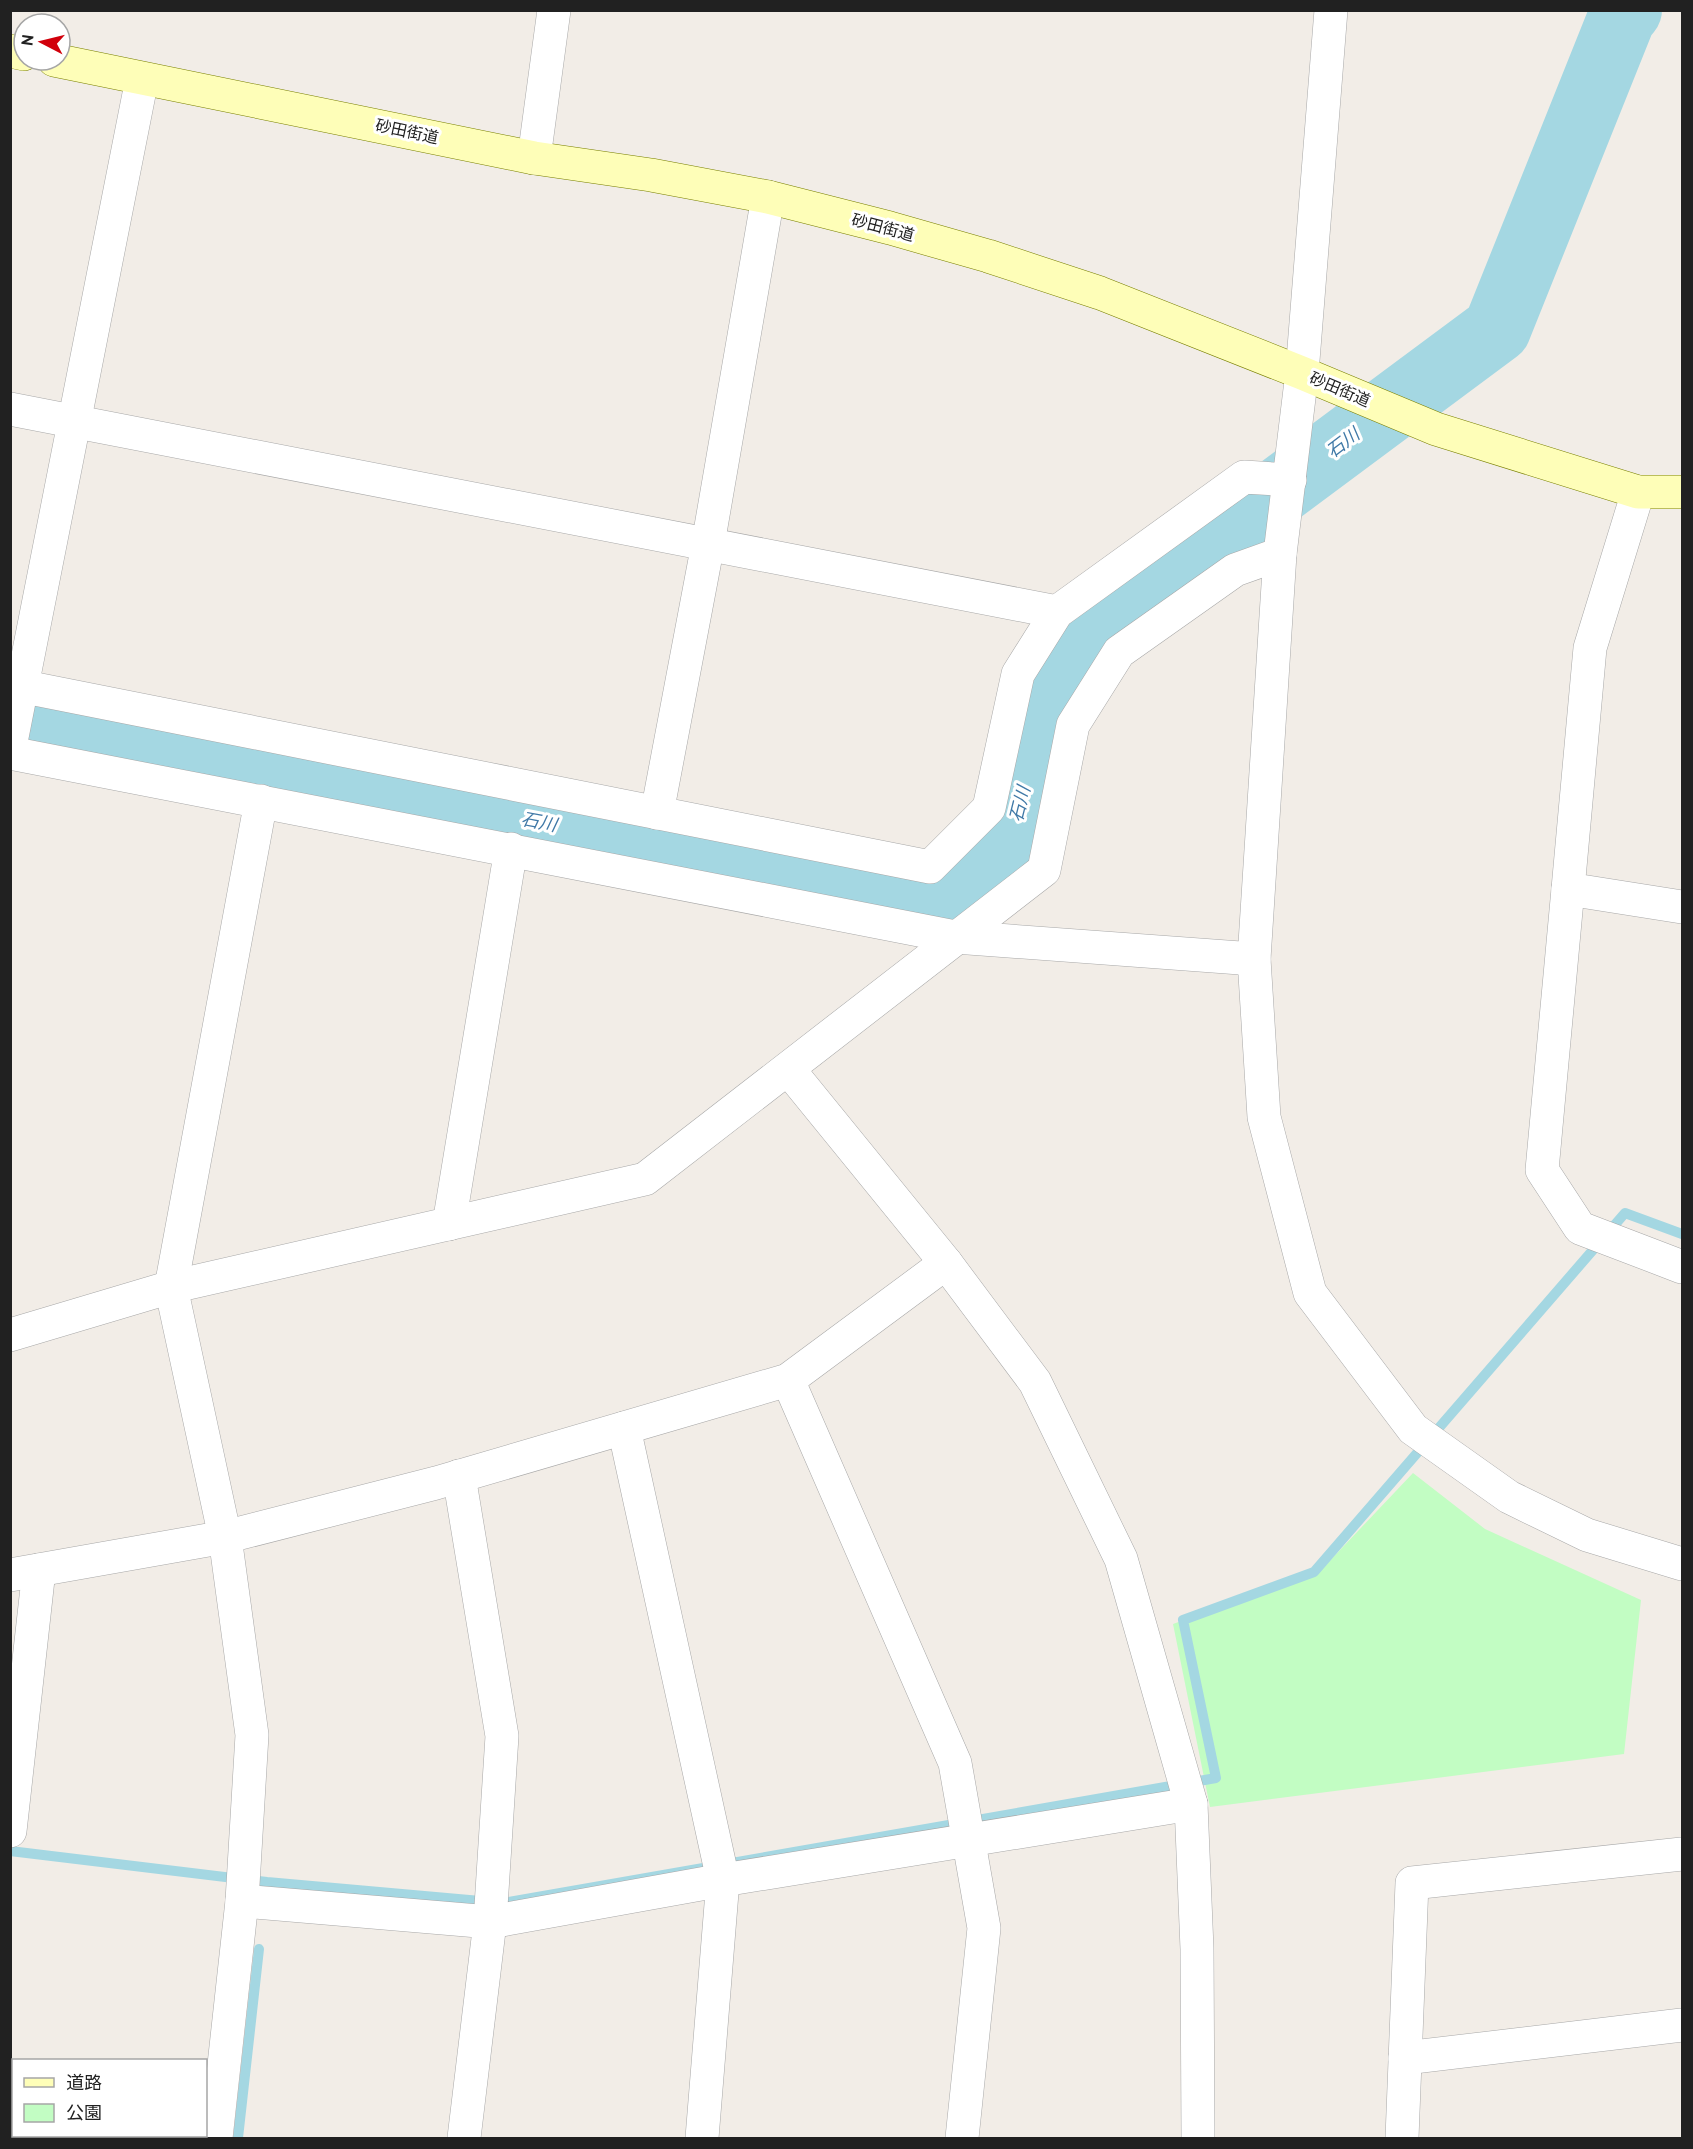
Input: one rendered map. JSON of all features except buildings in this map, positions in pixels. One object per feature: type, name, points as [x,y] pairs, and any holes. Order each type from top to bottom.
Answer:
[{"type":"main road","name":"砂田街道","points":[[72,64],[534,158],[768,197],[987,256],[1100,293],[1436,429],[1638,492],[1683,492]]},
{"type":"street","points":[[534,158],[554,10]]},
{"type":"street","points":[[1331,10],[1302,373],[1280,555],[1254,959],[1264,1117],[1310,1293],[1413,1429],[1509,1497],[1587,1535],[1683,1564]]},
{"type":"street","points":[[10,747],[16,686],[75,422],[142,79]]},
{"type":"street","points":[[657,813],[708,544],[768,197]]},
{"type":"street","points":[[10,409],[1057,612]]},
{"type":"street","points":[[16,686],[930,867],[989,808],[1018,674],[1057,612],[1244,477],[1290,480]]},
{"type":"street","points":[[1638,492],[1590,648],[1542,1170],[1580,1228],[1683,1267]]},
{"type":"street","points":[[10,1335],[171,1287],[645,1179],[789,1070],[955,937],[1044,870],[1073,725],[1119,652],[1235,570],[1280,555]]},
{"type":"street","points":[[10,753],[955,937],[1254,959]]},
{"type":"street","points":[[216,2139],[242,1901],[252,1735],[225,1537],[171,1287],[261,801]]},
{"type":"street","points":[[448,1224],[511,849]]},
{"type":"street","points":[[1568,890],[1683,907]]},
{"type":"street","points":[[789,1070],[946,1263],[1035,1382],[1121,1559],[1191,1804],[1197,1948],[1198,2139]]},
{"type":"street","points":[[10,1832],[25,1572],[225,1537],[459,1476],[788,1380],[946,1263]]},
{"type":"street","points":[[788,1380],[955,1763],[984,1928],[962,2139]]},
{"type":"street","points":[[624,1428],[723,1880],[702,2139]]},
{"type":"street","points":[[459,1476],[502,1736],[489,1922],[464,2139]]},
{"type":"street","points":[[242,1901],[489,1922],[723,1880],[1191,1804]]},
{"type":"street","points":[[1402,2139],[1412,1883],[1683,1854]]},
{"type":"street","points":[[1405,2058],[1683,2025]]},
{"type":"green space","points":[[1413,1473],[1485,1529],[1641,1600],[1624,1754],[1210,1807],[1173,1624],[1322,1569]]},
{"type":"waterway","name":"石川","points":[[48,727],[930,897],[980,883],[1015,828],[1046,695],[1100,624],[1497,329],[1622,17],[1628,10]]},
{"type":"waterway","points":[[10,1851],[267,1882],[503,1903],[1216,1778],[1183,1620],[1314,1572],[1625,1213],[1682,1234]]},
{"type":"waterway","points":[[238,2138],[259,1949]]}]
